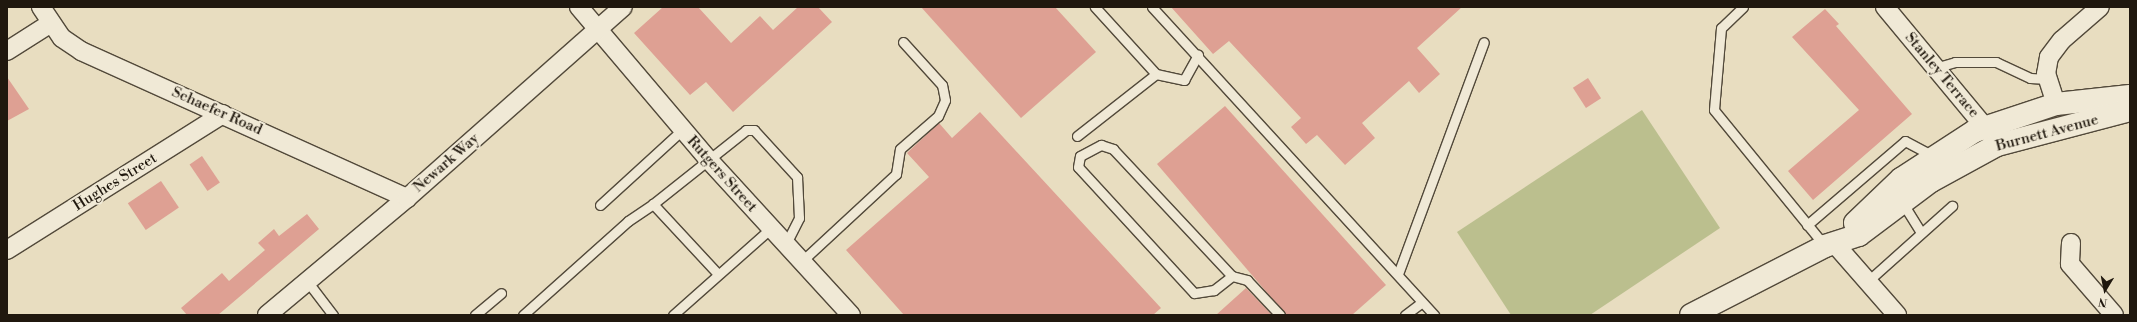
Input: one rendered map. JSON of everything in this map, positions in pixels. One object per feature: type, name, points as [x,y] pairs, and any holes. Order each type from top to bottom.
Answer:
[{"type":"street","name":"Schaefer Road","points":[[41,7],[51,23],[81,51],[407,198]]},
{"type":"street","name":"Rutgers Street","points":[[578,7],[682,130],[850,315]]},
{"type":"street","name":"Newark Way","points":[[268,315],[306,281],[407,198],[623,7]]},
{"type":"street","name":"Stanley Terrace","points":[[1885,7],[1938,67],[1986,126],[1997,145]]},
{"type":"street","points":[[2056,104],[2048,79],[2047,64],[2052,51],[2100,7]]},
{"type":"street","points":[[7,51],[51,23]]},
{"type":"street","name":"Burnett Avenue","points":[[1835,242],[1901,179],[1933,156],[1986,126],[2056,104],[2130,96]]},
{"type":"street","name":"Burnett Avenue","points":[[1691,315],[1835,242],[1859,235],[1931,181],[1997,145],[2130,110]]},
{"type":"street","name":"Hughes Street","points":[[7,250],[222,114]]},
{"type":"street","points":[[1835,242],[1897,315]]},
{"type":"street","points":[[2071,243],[2070,264],[2114,315]]},
{"type":"lane","points":[[1095,7],[1156,74],[1184,80],[1198,55]]},
{"type":"lane","points":[[1743,7],[1721,28],[1714,110],[1807,225],[1835,242]]},
{"type":"lane","points":[[1153,8],[1198,55],[1434,315]]},
{"type":"lane","points":[[802,262],[896,174],[900,149],[938,116],[945,100],[942,85],[903,42]]},
{"type":"lane","points":[[1398,274],[1484,42]]},
{"type":"lane","points":[[1938,67],[1955,62],[1996,62],[2030,78],[2048,79]]},
{"type":"lane","points":[[1076,136],[1156,74]]},
{"type":"lane","points":[[600,204],[682,130]]},
{"type":"lane","points":[[523,315],[628,221],[653,204],[707,158],[746,130],[754,130],[797,177],[799,218],[786,244]]},
{"type":"lane","points":[[1807,225],[1905,141],[1933,156]]},
{"type":"lane","points":[[1232,276],[1214,290],[1194,294],[1078,167],[1080,156],[1101,145],[1113,149],[1232,276],[1247,280],[1280,315]]},
{"type":"lane","points":[[1902,202],[1921,232]]},
{"type":"lane","points":[[653,204],[718,274]]},
{"type":"lane","points":[[1868,281],[1921,232],[1952,206]]},
{"type":"lane","points":[[673,315],[771,228]]},
{"type":"lane","points":[[306,281],[330,314]]},
{"type":"lane","points":[[475,315],[501,293]]},
{"type":"lane","points":[[1405,315],[1422,302]]},
{"type":"green space","points":[[1642,110],[1720,228],[1590,315],[1511,315],[1457,232]]},
{"type":"building","points":[[663,7],[698,7],[731,43],[760,16],[773,30],[798,7],[818,7],[832,22],[733,112],[706,82],[690,95],[634,33]]},
{"type":"building","points":[[921,7],[1055,7],[1096,52],[1021,118]]},
{"type":"building","points":[[1171,7],[1462,7],[1417,48],[1440,74],[1419,93],[1409,81],[1362,123],[1375,138],[1345,165],[1317,135],[1306,144],[1291,127],[1301,118],[1229,41],[1213,54]]},
{"type":"building","points":[[1825,9],[1839,24],[1836,26],[1912,114],[1813,200],[1788,171],[1859,110],[1792,37]]},
{"type":"building","points":[[7,77],[29,109],[7,121]]},
{"type":"building","points":[[1588,78],[1601,98],[1586,108],[1573,88]]},
{"type":"building","points":[[1225,106],[1386,285],[1352,315],[1286,315],[1157,164]]},
{"type":"building","points":[[980,112],[1161,308],[1153,315],[904,315],[846,250],[929,177],[907,153],[939,123],[952,138]]},
{"type":"building","points":[[202,156],[220,183],[207,191],[190,164]]},
{"type":"building","points":[[161,181],[179,208],[146,230],[128,203]]},
{"type":"building","points":[[307,214],[319,229],[218,315],[187,315],[181,308],[222,273],[229,281],[265,250],[258,243],[274,229],[279,236]]},
{"type":"building","points":[[1246,288],[1272,315],[1216,315]]}]
